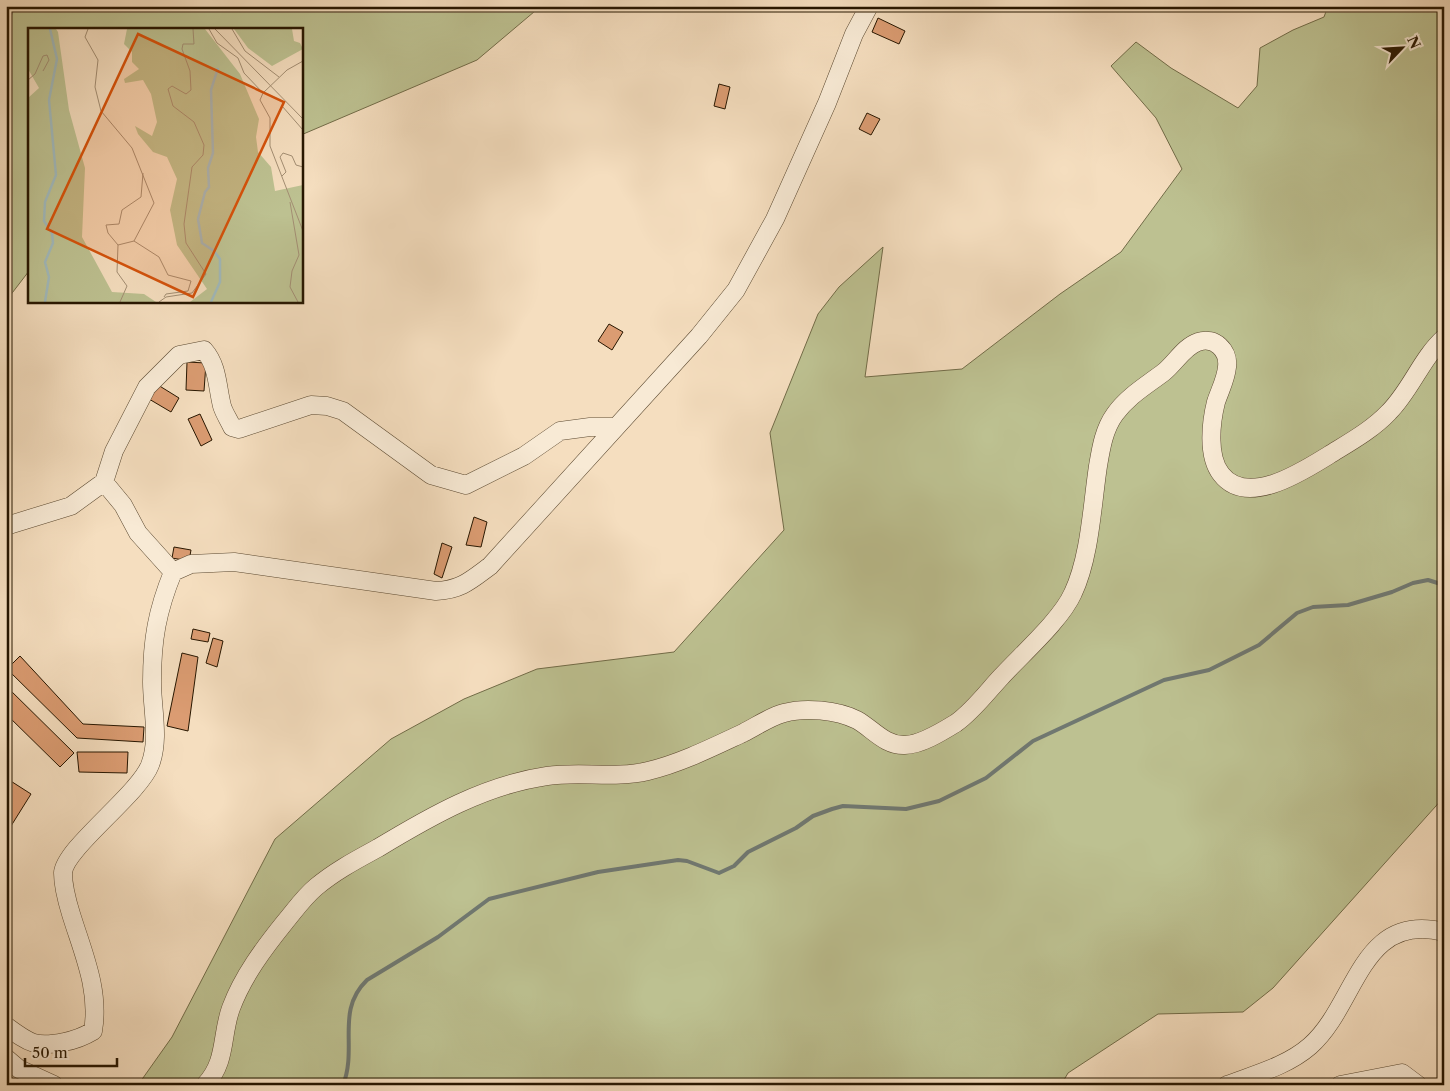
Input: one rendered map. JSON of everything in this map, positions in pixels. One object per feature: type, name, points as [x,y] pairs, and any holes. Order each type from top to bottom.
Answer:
[{"type":"street","points":[[6,1026],[24,1039],[43,1046],[82,1038],[93,1031],[96,1013],[92,978],[65,894],[63,871],[71,856],[133,789],[150,766],[155,736],[152,683],[154,638],[159,605],[173,572],[192,564],[234,562],[436,591],[452,590],[467,583],[490,566],[614,427],[699,336],[736,290],[775,219],[827,103],[854,34],[869,6]]},
{"type":"street","points":[[205,1085],[220,1063],[229,1012],[246,976],[281,927],[312,891],[326,880],[348,864],[418,823],[492,788],[550,776],[614,776],[647,772],[672,763],[770,718],[792,711],[812,710],[852,718],[888,742],[899,745],[914,744],[960,720],[1057,617],[1072,596],[1083,563],[1102,448],[1110,420],[1125,402],[1166,370],[1193,344],[1203,340],[1214,342],[1223,349],[1227,359],[1227,369],[1213,419],[1214,460],[1218,470],[1232,484],[1259,487],[1274,484],[1298,473],[1374,427],[1400,400],[1428,354],[1444,338]]},
{"type":"street","points":[[6,526],[71,506],[104,482],[114,451],[147,387],[179,355],[191,351],[204,350],[209,355],[216,370],[223,408],[232,427],[239,429],[311,405],[344,410],[430,475],[466,485],[524,456],[560,431],[590,427],[614,427]]},
{"type":"street","points":[[104,482],[123,505],[138,532],[173,572]]},
{"type":"street","points":[[1227,1085],[1286,1063],[1310,1046],[1327,1028],[1366,958],[1385,941],[1395,935],[1418,928],[1444,932]]},
{"type":"street","points":[[6,1058],[19,1069],[43,1082],[54,1085]]},
{"type":"street","points":[[1340,1085],[1402,1073],[1418,1085]]},
{"type":"green space","points":[[6,6],[541,6],[477,60],[302,135],[302,28],[28,28],[28,272],[6,301]]},
{"type":"green space","points":[[1328,6],[1444,6],[1444,797],[1273,988],[1243,1012],[1158,1014],[1068,1073],[1061,1085],[138,1085],[172,1037],[275,839],[391,739],[464,699],[537,669],[674,652],[784,530],[770,433],[818,314],[839,287],[883,247],[865,377],[962,369],[1060,294],[1121,252],[1182,169],[1156,118],[1111,66],[1136,42],[1171,68],[1238,108],[1257,86],[1260,48],[1293,30],[1324,17]]},
{"type":"building","points":[[878,18],[905,31],[899,44],[872,32]]},
{"type":"building","points":[[719,84],[730,87],[725,109],[714,106]]},
{"type":"building","points":[[867,113],[880,119],[871,135],[859,129]]},
{"type":"building","points":[[609,324],[623,332],[612,350],[598,341]]},
{"type":"building","points":[[187,362],[206,363],[204,391],[186,390]]},
{"type":"building","points":[[158,385],[179,398],[171,412],[149,399]]},
{"type":"building","points":[[200,414],[212,440],[201,446],[188,419]]},
{"type":"building","points":[[474,517],[487,522],[481,547],[466,545]]},
{"type":"building","points":[[442,543],[452,547],[442,578],[434,574]]},
{"type":"building","points":[[174,547],[191,550],[189,561],[172,558]]},
{"type":"building","points":[[193,629],[210,633],[208,642],[191,639]]},
{"type":"building","points":[[213,638],[223,641],[217,667],[206,663]]},
{"type":"building","points":[[182,653],[198,657],[188,731],[167,726]]},
{"type":"building","points":[[20,656],[83,724],[144,727],[143,742],[77,738],[7,669]]},
{"type":"building","points":[[6,686],[74,753],[60,767],[6,714]]},
{"type":"building","points":[[77,752],[128,752],[127,773],[79,772]]},
{"type":"building","points":[[6,778],[31,794],[6,834]]},
{"type":"waterway","points":[[6,24],[14,6]]},
{"type":"waterway","points":[[343,1085],[349,1057],[349,1017],[357,992],[367,980],[438,937],[489,899],[598,872],[678,860],[687,861],[719,873],[734,866],[748,852],[796,828],[813,816],[832,809],[843,806],[906,809],[939,801],[986,778],[1033,741],[1164,680],[1209,670],[1259,645],[1297,613],[1313,607],[1348,605],[1392,592],[1413,583],[1428,580],[1444,585]]}]
